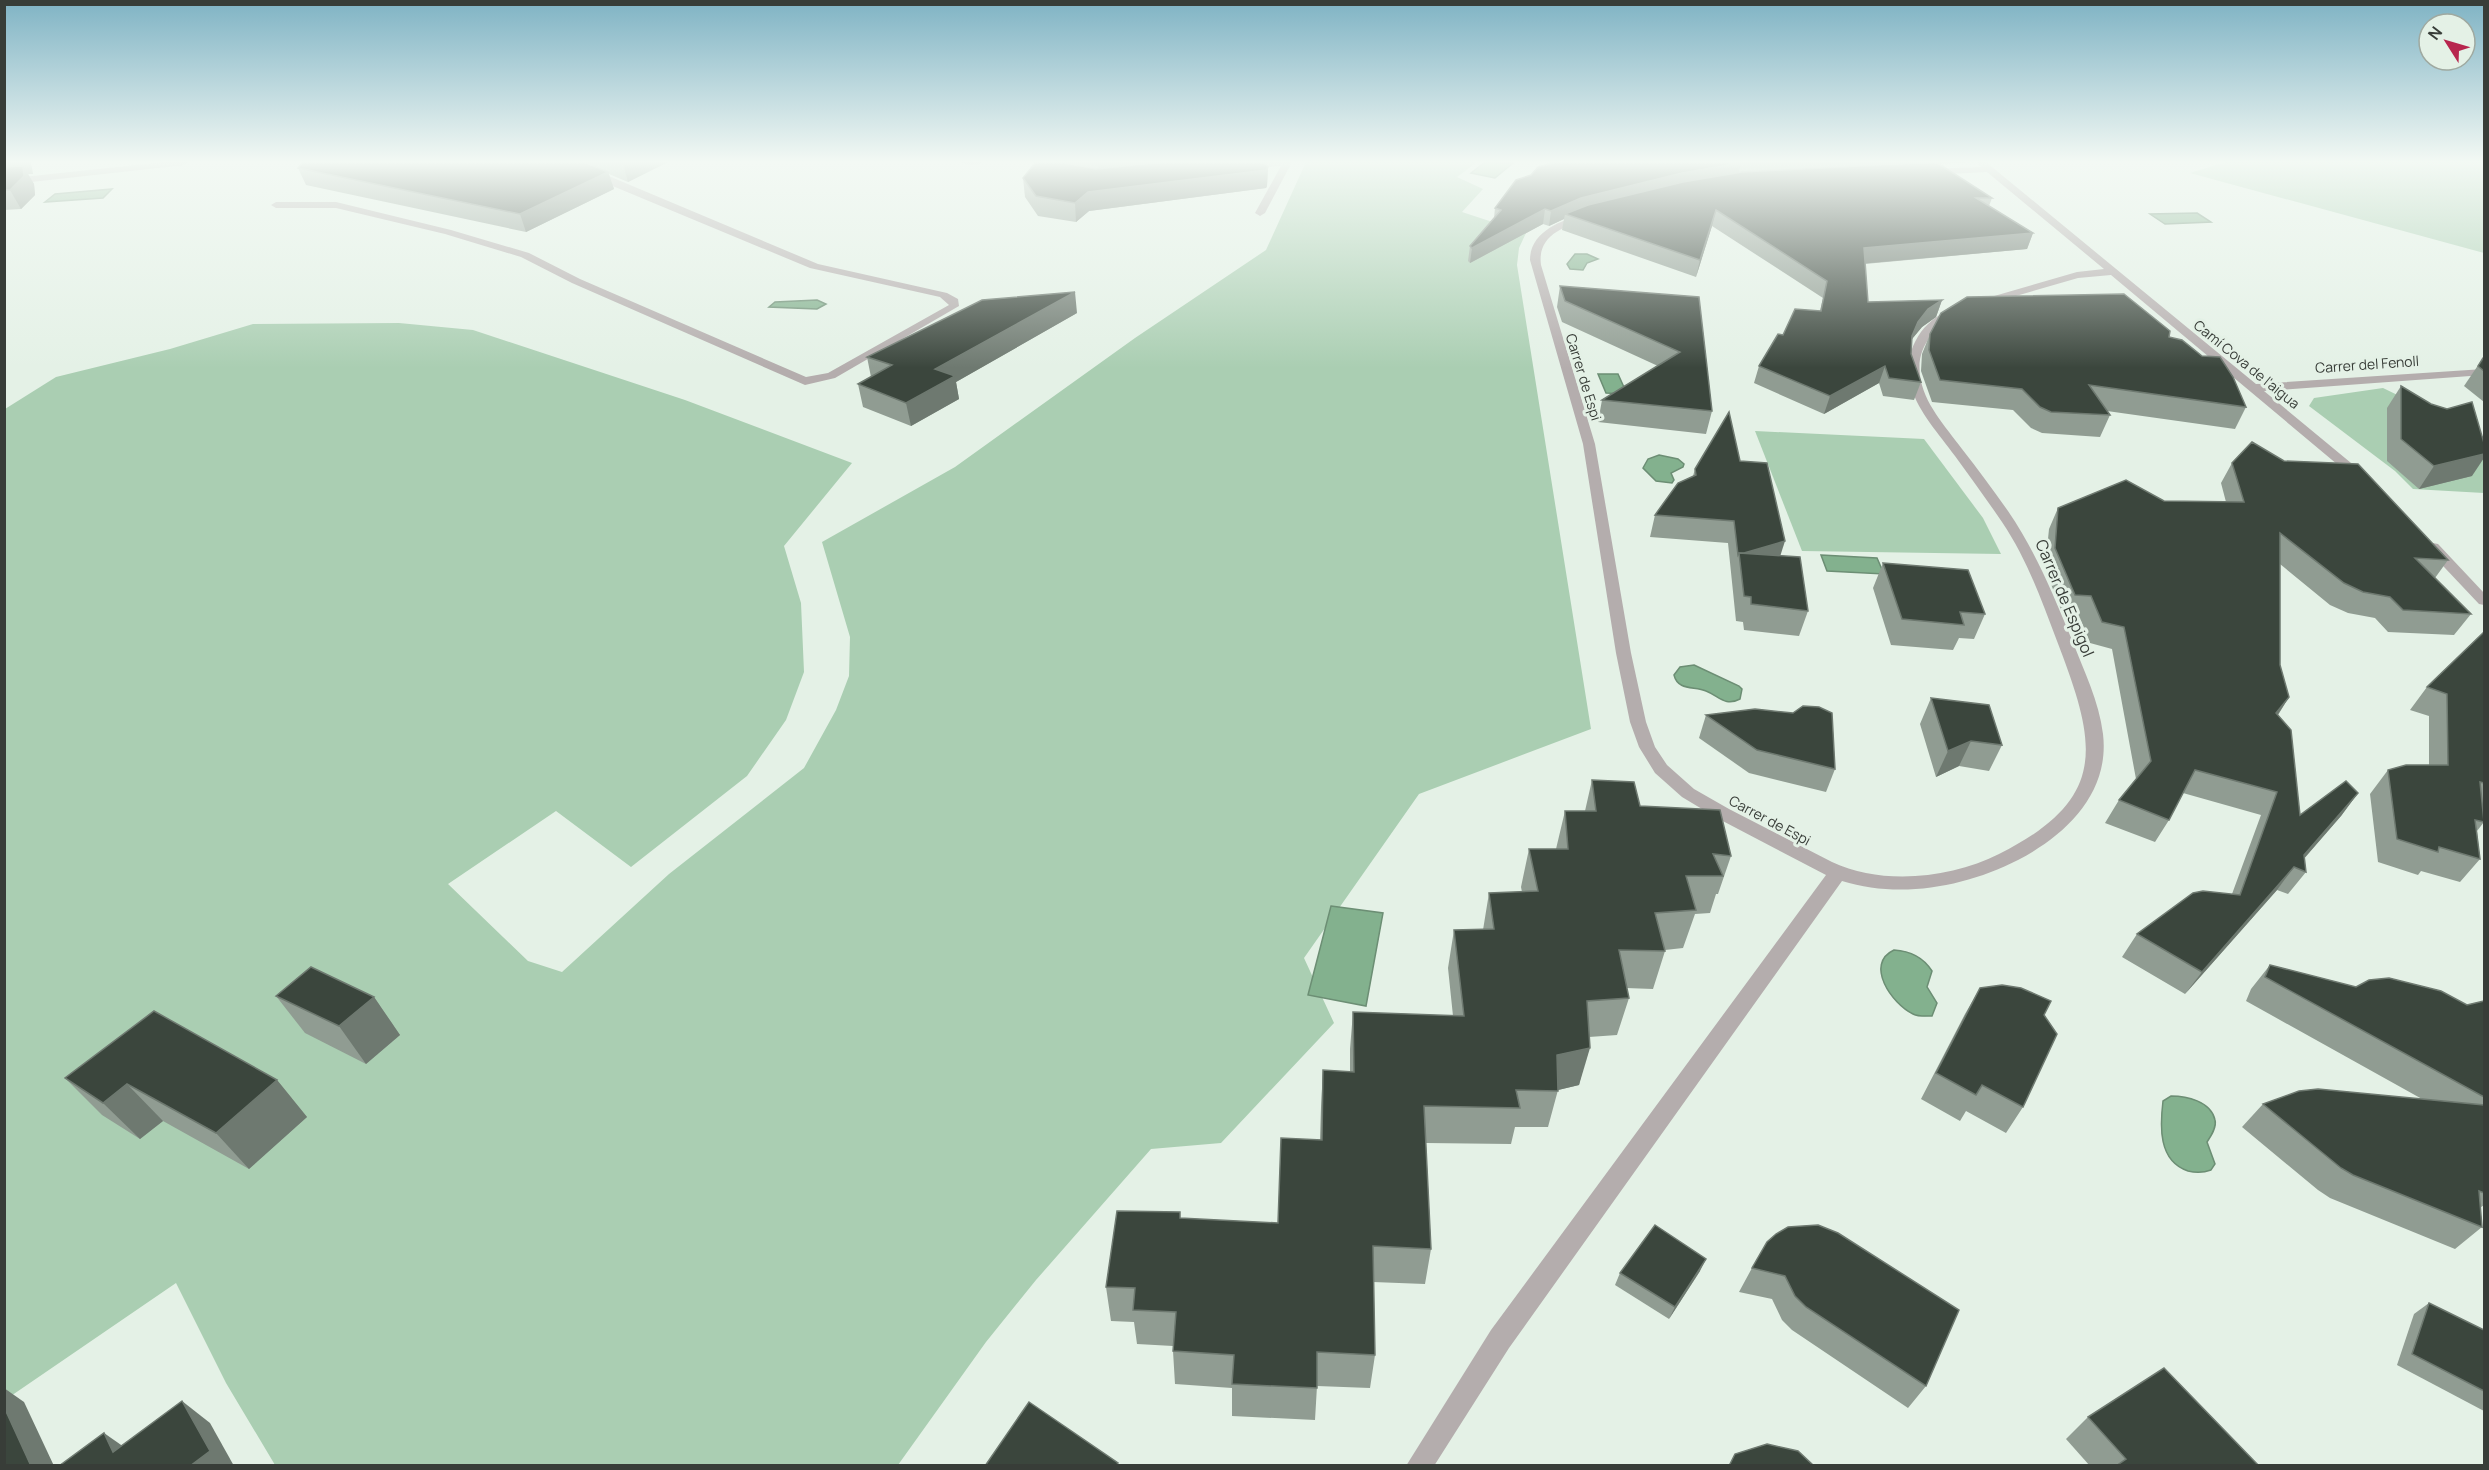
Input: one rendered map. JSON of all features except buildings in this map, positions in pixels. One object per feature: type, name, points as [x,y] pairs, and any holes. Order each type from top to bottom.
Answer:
[{"type":"street","points":[[442,231],[525,255],[576,281],[729,347],[784,374],[805,381],[831,376],[954,306],[954,301],[943,295],[814,266],[730,231]]},
{"type":"street","name":"Carrer de Espi","points":[[1552,231],[1539,241],[1535,256],[1551,320],[1590,447],[1611,584],[1642,737],[1662,770],[1679,786],[1838,873]]},
{"type":"street","name":"Camí Cova de l'aigua","points":[[2062,231],[2368,484]]},
{"type":"street","name":"Carrer de Espigol","points":[[1838,873],[1871,880],[1897,881],[1931,880],[1976,871],[2010,857],[2042,839],[2062,822],[2087,792],[2095,766],[2094,727],[2076,671],[2043,585],[2028,550],[1923,401],[1914,371],[1914,354],[1920,340],[1928,330],[1957,311],[2077,274],[2111,272]]},
{"type":"street","name":"Carrer del Fenoll","points":[[2252,388],[2469,371],[2484,372]]},
{"type":"street","points":[[2427,541],[2484,601]]},
{"type":"street","points":[[1419,1466],[1500,1338],[1838,873]]},
{"type":"shaded area","points":[[1275,231],[1519,231],[1526,233],[1519,248],[1517,265],[1591,729],[1419,794],[1304,958],[1334,1023],[1221,1143],[1151,1149],[1036,1280],[986,1342],[898,1465],[275,1465],[226,1383],[176,1283],[5,1400],[5,409],[56,377],[170,349],[253,324],[399,323],[473,330],[685,400],[852,463],[784,546],[801,603],[804,672],[786,720],[747,776],[631,867],[556,811],[448,884],[528,961],[562,972],[669,874],[804,768],[836,710],[849,676],[850,637],[822,542],[955,467],[1135,338],[1266,250]]},
{"type":"shaded area","points":[[2402,231],[2484,231],[2484,253]]},
{"type":"shaded area","points":[[1575,254],[1587,254],[1598,259],[1587,263],[1583,270],[1570,269],[1567,264]]},
{"type":"shaded area","points":[[817,300],[826,304],[817,309],[769,307],[775,302]]},
{"type":"shaded area","points":[[1598,374],[1618,374],[1627,394],[1606,393]]},
{"type":"shaded area","points":[[2383,388],[2484,437],[2484,493],[2413,489],[2395,471],[2309,406],[2314,398]]},
{"type":"shaded area","points":[[1755,431],[1924,439],[1983,518],[2001,554],[1802,551]]},
{"type":"shaded area","points":[[1659,455],[1678,459],[1684,464],[1683,467],[1671,473],[1674,480],[1672,483],[1656,481],[1643,468],[1648,459]]},
{"type":"shaded area","points":[[1821,555],[1877,558],[1884,574],[1827,571]]},
{"type":"shaded area","points":[[1694,665],[1739,686],[1742,689],[1740,699],[1730,702],[1706,691],[1679,684],[1674,675],[1680,667]]},
{"type":"shaded area","points":[[1331,906],[1383,913],[1366,1006],[1308,995]]},
{"type":"shaded area","points":[[1894,950],[1916,956],[1932,971],[1927,987],[1937,1003],[1932,1016],[1920,1016],[1905,1009],[1884,984],[1881,964],[1885,956]]},
{"type":"shaded area","points":[[2171,1096],[2197,1101],[2209,1108],[2213,1114],[2215,1126],[2207,1142],[2215,1164],[2211,1170],[2188,1171],[2178,1166],[2166,1151],[2163,1142],[2162,1111],[2163,1101]]}]
